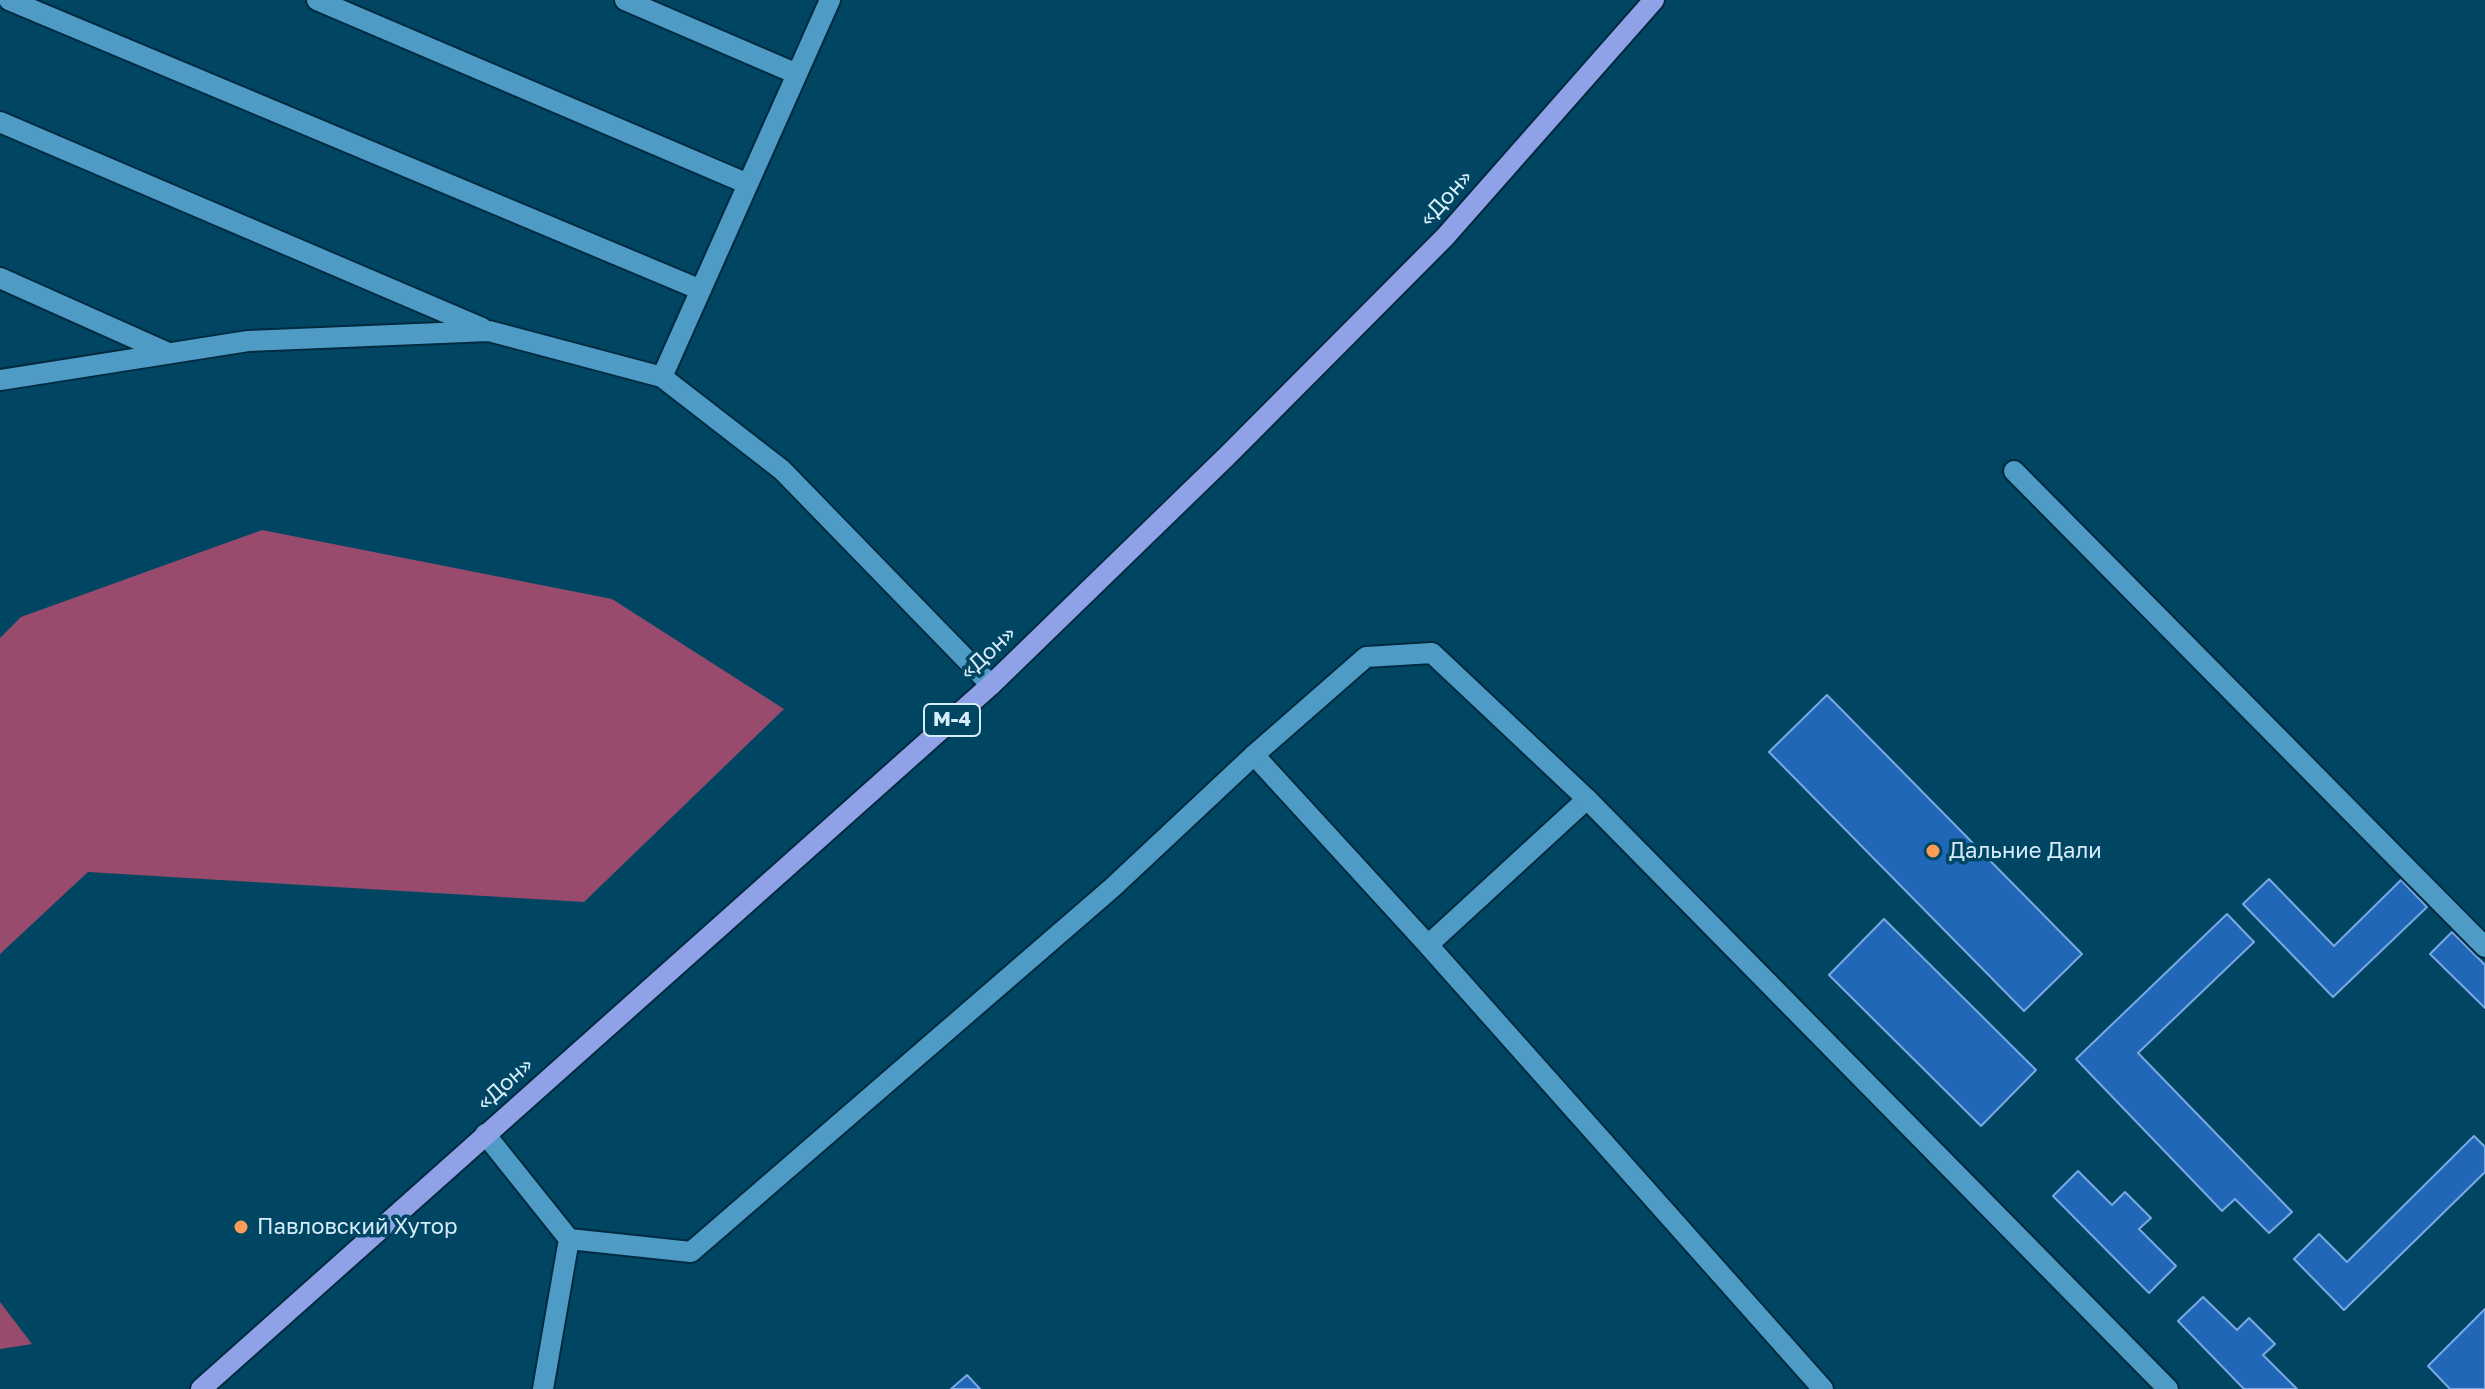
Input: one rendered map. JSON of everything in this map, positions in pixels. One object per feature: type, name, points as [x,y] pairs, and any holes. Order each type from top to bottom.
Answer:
[{"type":"main road","name":"«Дон»","points":[[201,1389],[991,685],[1227,456],[1445,237],[1654,0]]},
{"type":"street","points":[[9,0],[701,290]]},
{"type":"street","points":[[317,0],[748,184]]},
{"type":"street","points":[[625,0],[797,74]]},
{"type":"street","points":[[662,377],[830,0]]},
{"type":"street","points":[[0,122],[489,331],[662,377],[782,470],[991,685]]},
{"type":"street","points":[[0,278],[168,353]]},
{"type":"street","points":[[0,380],[248,341],[489,331]]},
{"type":"street","points":[[2014,471],[2485,947]]},
{"type":"street","points":[[485,1134],[569,1239],[691,1252],[1112,888],[1254,755],[1366,657],[1432,653],[1587,799],[2168,1389]]},
{"type":"street","points":[[1254,755],[1428,945],[1823,1389]]},
{"type":"street","points":[[1428,945],[1587,799]]},
{"type":"street","points":[[543,1389],[569,1239]]},
{"type":"shaded area","points":[[262,530],[612,599],[784,709],[584,902],[88,872],[0,954],[0,638],[21,617]]},
{"type":"shaded area","points":[[0,1302],[32,1344],[0,1349]]},
{"type":"building","points":[[1827,695],[2082,954],[2024,1011],[1769,752]]},
{"type":"building","points":[[2269,879],[2334,946],[2401,880],[2427,907],[2333,997],[2243,904]]},
{"type":"building","points":[[2227,914],[2254,942],[2138,1053],[2292,1212],[2269,1233],[2235,1199],[2222,1211],[2076,1059]]},
{"type":"building","points":[[1884,919],[2036,1070],[1981,1126],[1829,975]]},
{"type":"building","points":[[2452,932],[2485,965],[2485,1008],[2430,954]]},
{"type":"building","points":[[2474,1136],[2485,1147],[2485,1172],[2344,1310],[2294,1259],[2319,1234],[2347,1262]]},
{"type":"building","points":[[2078,1171],[2112,1205],[2125,1192],[2151,1218],[2139,1229],[2176,1266],[2149,1293],[2053,1196]]},
{"type":"building","points":[[2203,1297],[2237,1330],[2249,1318],[2275,1344],[2263,1355],[2297,1389],[2244,1389],[2178,1321]]},
{"type":"building","points":[[2485,1309],[2485,1389],[2450,1389],[2428,1366]]},
{"type":"building","points":[[967,1375],[980,1389],[951,1389]]},
{"type":"place","name":"Дальние Дали","points":[[1933,851]]},
{"type":"place","name":"Павловский Хутор","points":[[241,1227]]}]
